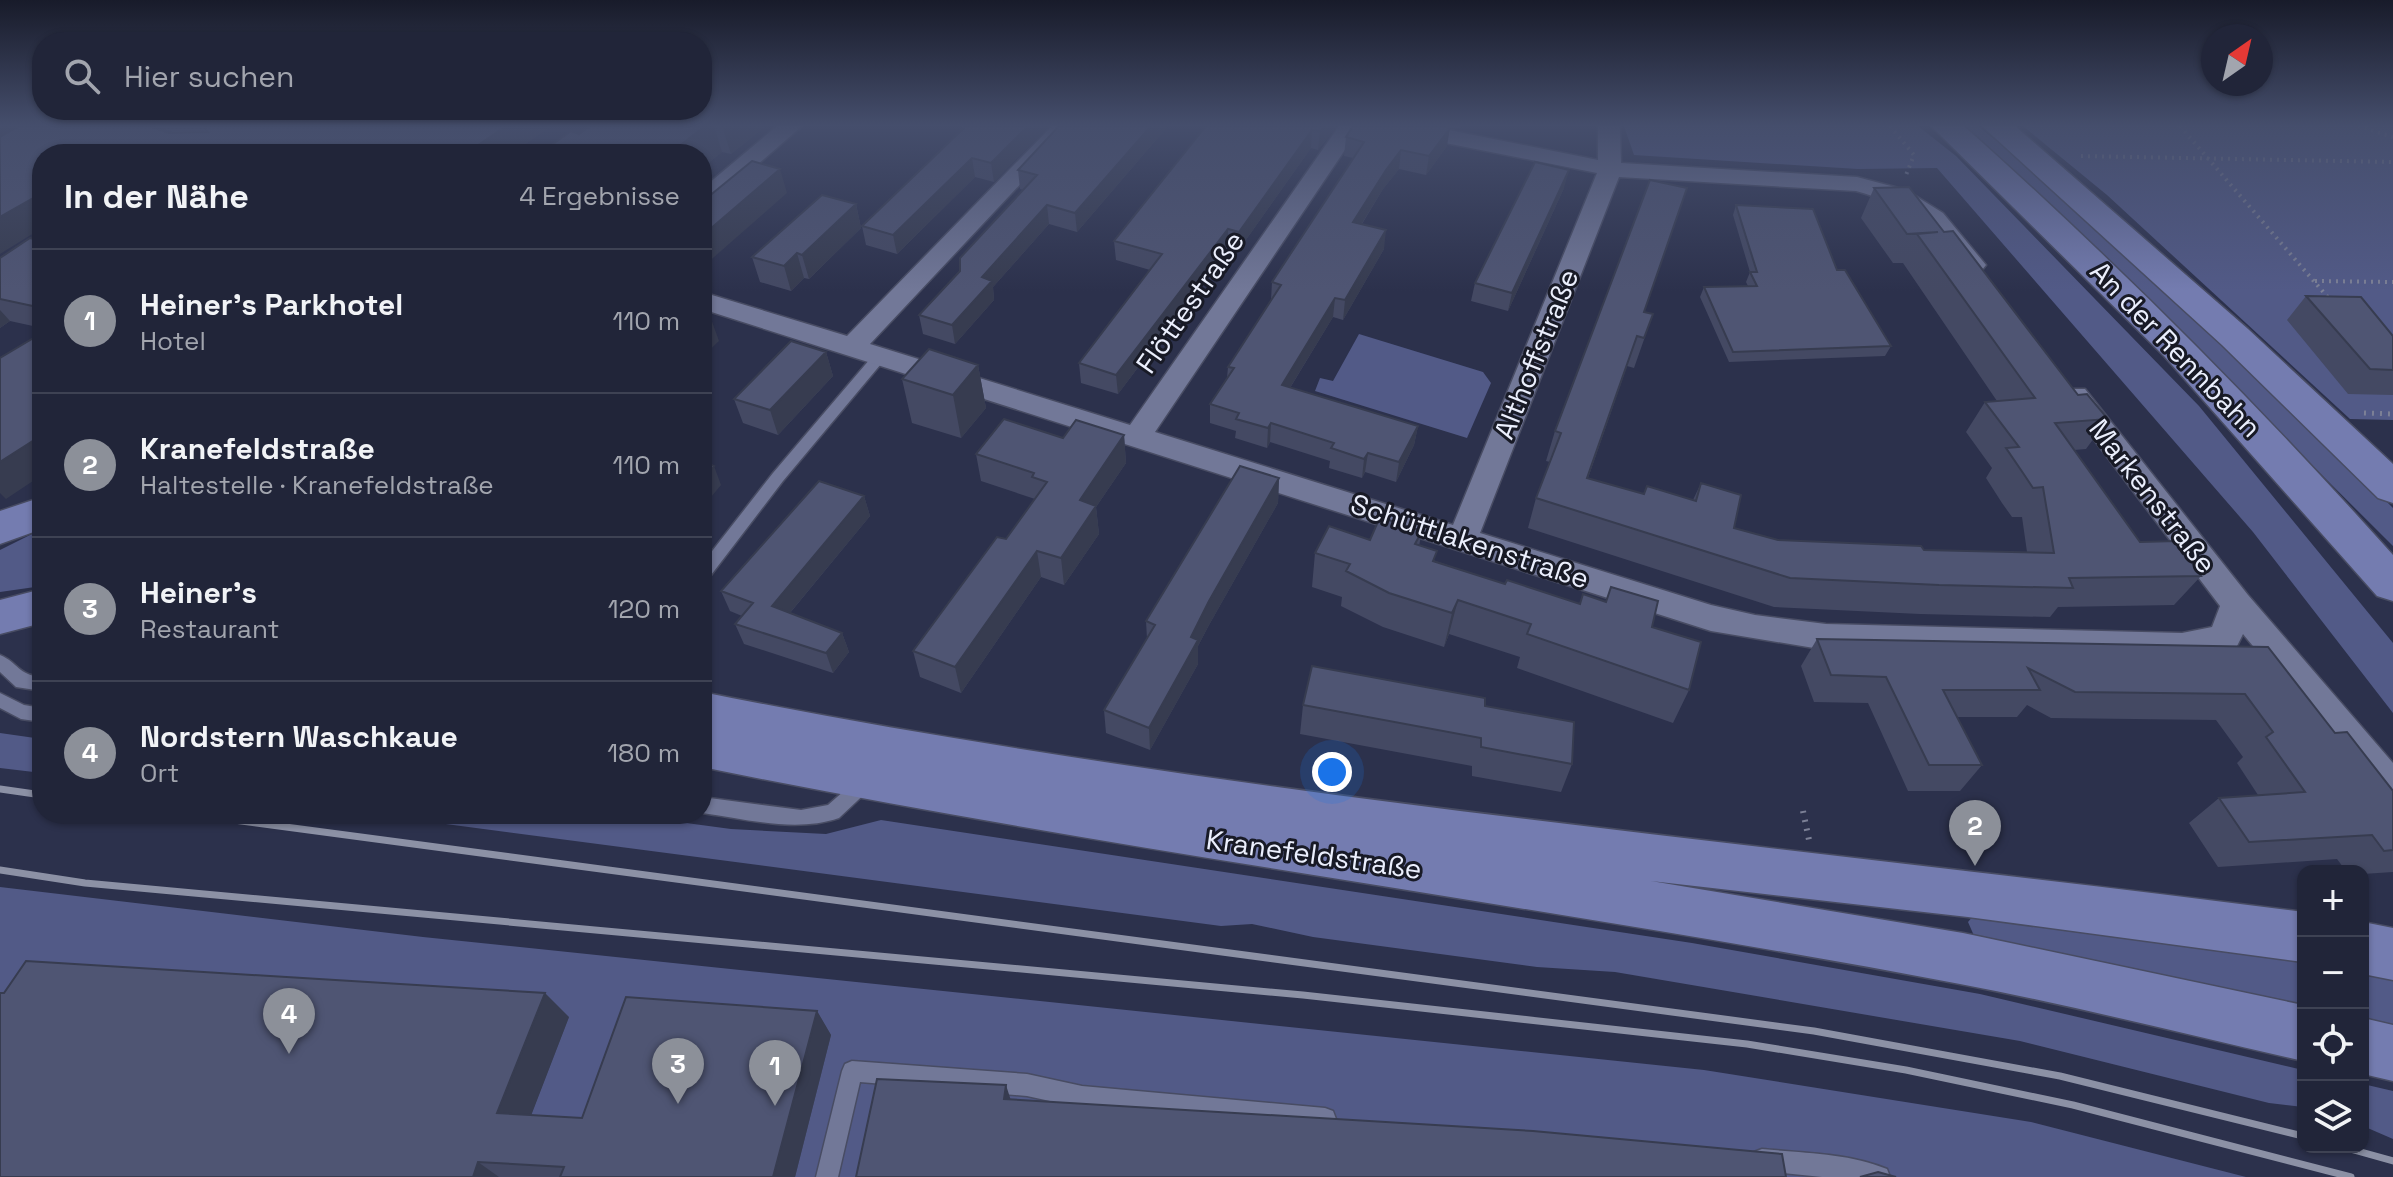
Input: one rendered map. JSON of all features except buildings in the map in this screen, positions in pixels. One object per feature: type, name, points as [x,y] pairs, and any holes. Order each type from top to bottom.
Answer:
[{"type":"street","points":[[867,350],[1016,181]]},
{"type":"street","name":"Flöttestraße","points":[[1137,436],[1312,181]]},
{"type":"street","name":"Althoffstraße","points":[[1463,538],[1605,181]]},
{"type":"street","points":[[1806,181],[1857,184],[1898,195],[1934,218],[1989,285]]},
{"type":"street","name":"An der Rennbahn","points":[[2006,181],[2087,256],[2268,445],[2393,584]]},
{"type":"street","name":"An der Rennbahn","points":[[2059,181],[2235,337],[2393,488]]},
{"type":"street","name":"Schüttlakenstraße","points":[[712,303],[1711,618],[1755,628],[1826,637],[2182,646],[2225,637],[2237,604]]},
{"type":"street","name":"Markenstraße","points":[[2055,370],[2237,604],[2393,789]]},
{"type":"street","name":"Kranefeldstraße","points":[[712,714],[883,749],[1461,836],[1968,893],[2297,936]]},
{"type":"street","name":"Kranefeldstraße","points":[[712,749],[868,780],[1189,835],[1587,894],[1963,959],[2297,1032]]},
{"type":"street","points":[[2369,949],[2393,954]]},
{"type":"street","points":[[2369,1047],[2393,1053]]},
{"type":"lane","points":[[712,562],[778,477],[867,350]]},
{"type":"lane","points":[[0,662],[22,682],[32,683]]},
{"type":"lane","points":[[0,700],[21,712],[32,714]]},
{"type":"lane","points":[[712,806],[801,818],[833,812],[868,780]]},
{"type":"lane","points":[[827,1177],[852,1071],[1027,1085],[1082,1097],[1347,1122]]},
{"type":"lane","points":[[1738,1158],[1832,1167],[1879,1177]]},
{"type":"path","points":[[1898,195],[1904,181]]},
{"type":"path","points":[[2227,181],[2333,304]]},
{"type":"path","points":[[2314,281],[2393,282]]},
{"type":"shaded area","points":[[1948,181],[1980,181],[2199,406],[2393,643],[2393,713],[2253,532]]},
{"type":"shaded area","points":[[2019,181],[2042,181],[2297,413],[2393,508],[2393,546],[2103,257]]},
{"type":"shaded area","points":[[2090,181],[2393,181],[2393,420],[2350,419]]},
{"type":"shaded area","points":[[1359,334],[1483,372],[1491,383],[1467,438],[1315,391],[1320,378],[1333,381]]},
{"type":"shaded area","points":[[32,534],[32,587],[0,592],[0,550]]},
{"type":"shaded area","points":[[0,733],[32,738],[32,772],[0,768]]},
{"type":"shaded area","points":[[881,820],[1692,943],[1980,994],[2297,1069],[2297,1106],[2269,1103],[2020,1041],[1615,972],[1537,967],[1313,937],[1252,924],[1221,926],[446,824],[694,824],[826,834]]},
{"type":"shaded area","points":[[0,887],[423,937],[1704,1070],[2031,1122],[2246,1177],[0,1177]]},
{"type":"shaded area","points":[[1974,915],[2297,958],[2297,1011],[1975,938],[1968,922]]},
{"type":"shaded area","points":[[2369,970],[2393,974],[2393,1031],[2369,1026]]},
{"type":"shaded area","points":[[2369,1085],[2393,1091],[2393,1139],[2369,1129]]},
{"type":"railway","points":[[0,789],[32,794]]},
{"type":"railway","points":[[264,824],[1814,1031],[2060,1076],[2297,1135]]},
{"type":"railway","points":[[0,870],[85,883],[1303,995],[1747,1044],[1906,1070],[2073,1105],[2351,1177]]},
{"type":"railway","points":[[2364,1153],[2393,1161]]},
{"type":"place","name":"Kranefeldstraße","points":[[1975,866]]},
{"type":"place","name":"Nordstern Waschkaue","points":[[289,1054]]},
{"type":"place","name":"Heiner's","points":[[678,1104]]},
{"type":"place","name":"Heiner's Parkhotel","points":[[775,1106]]}]
